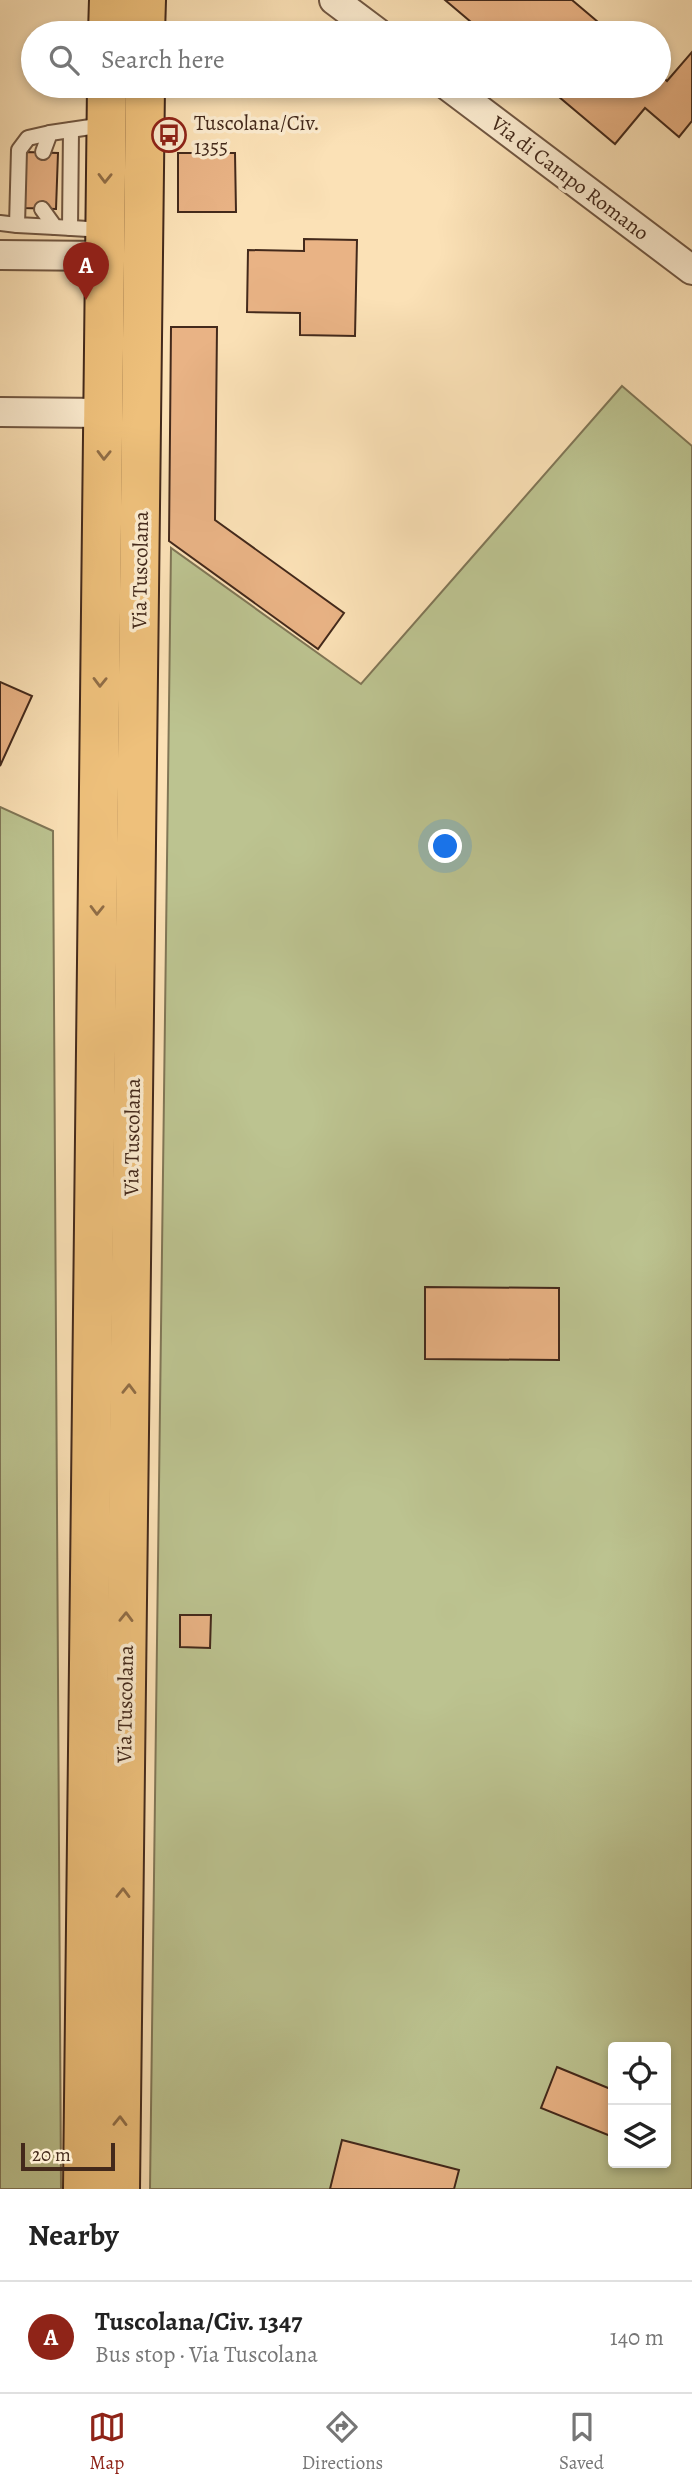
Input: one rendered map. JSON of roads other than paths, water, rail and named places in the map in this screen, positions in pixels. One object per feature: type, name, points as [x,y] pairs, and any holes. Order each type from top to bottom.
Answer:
[{"type":"main road","points":[[108,21],[109,0]]},
{"type":"main road","points":[[145,21],[146,0]]},
{"type":"main road","name":"Via Tuscolana","points":[[83,2189],[104,413],[89,127],[102,98]]},
{"type":"main road","name":"Via Tuscolana","points":[[120,2189],[145,98]]},
{"type":"street","points":[[334,0],[362,21]]},
{"type":"street","name":"Via di Campo Romano","points":[[464,98],[692,270]]},
{"type":"street","points":[[0,255],[93,238]]},
{"type":"street","points":[[0,412],[104,413]]},
{"type":"lane","points":[[17,225],[19,150],[28,138],[89,127]]},
{"type":"lane","points":[[43,152],[50,133]]},
{"type":"lane","points":[[42,209],[55,227]]},
{"type":"lane","points":[[0,223],[55,227],[93,238]]},
{"type":"place","name":"Tuscolana/Civ. 1355","points":[[169,135]]},
{"type":"place","name":"Tuscolana/Civ. 1347","points":[[86,300]]}]
